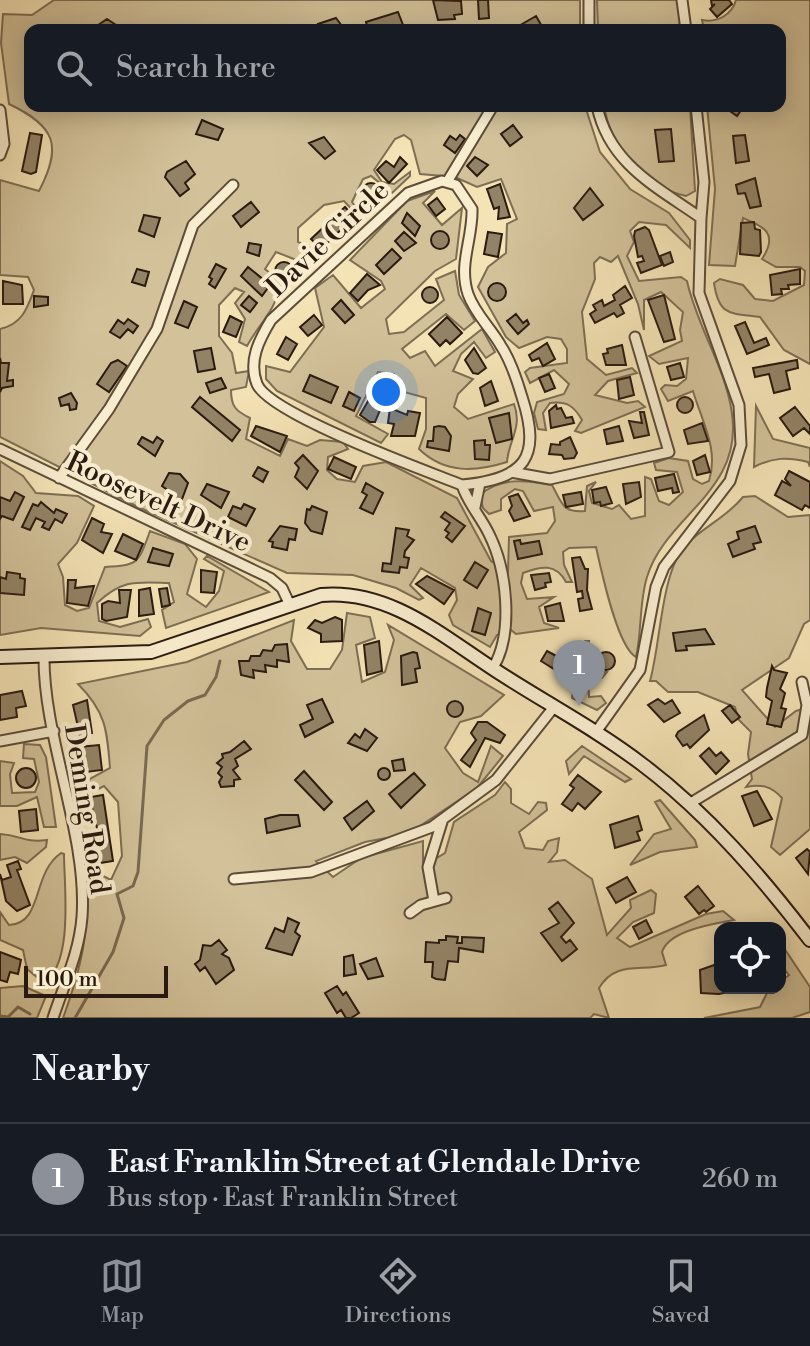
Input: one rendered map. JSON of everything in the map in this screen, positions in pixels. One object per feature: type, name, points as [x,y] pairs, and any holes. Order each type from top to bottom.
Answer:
[{"type":"main road","points":[[0,657],[151,652],[289,603],[346,593],[384,603],[409,614],[596,732],[689,804],[731,847],[810,940]]},
{"type":"street","points":[[589,0],[589,24]]},
{"type":"street","points":[[682,0],[685,24]]},
{"type":"street","points":[[0,110],[4,144],[0,155]]},
{"type":"street","points":[[489,112],[447,182],[466,194],[472,209],[464,265],[468,292],[510,363],[529,416],[533,437],[530,451],[511,472]]},
{"type":"street","points":[[598,112],[600,121],[627,167],[701,218]]},
{"type":"street","points":[[596,732],[640,670],[656,587],[664,567],[730,481],[741,445],[739,405],[699,293],[704,182],[697,112]]},
{"type":"street","name":"Davie Circle","points":[[447,182],[426,184],[408,193],[271,320],[254,360],[258,387],[267,399],[331,431],[462,485],[480,483],[511,472]]},
{"type":"street","points":[[59,478],[109,409],[157,329],[193,225],[233,185]]},
{"type":"street","points":[[511,472],[550,479],[669,452],[635,337]]},
{"type":"street","name":"Roosevelt Drive","points":[[0,449],[270,578],[282,588],[289,603]]},
{"type":"street","points":[[475,507],[480,483]]},
{"type":"street","points":[[462,485],[498,554],[503,584],[503,632],[499,658],[493,668]]},
{"type":"street","name":"Deming Road","points":[[44,655],[82,890],[79,941],[53,1018]]},
{"type":"street","points":[[689,804],[802,735],[807,705],[802,682]]},
{"type":"street","points":[[234,879],[311,872],[442,822],[496,780],[554,707]]},
{"type":"street","points":[[0,741],[54,731]]},
{"type":"street","points":[[434,901],[428,867],[442,822]]},
{"type":"street","points":[[410,913],[446,898]]},
{"type":"shaded area","points":[[54,0],[580,0],[580,24],[24,24],[24,112],[9,104],[1,43],[3,14],[32,15]]},
{"type":"shaded area","points":[[597,0],[677,0],[679,24],[598,24]]},
{"type":"shaded area","points":[[736,0],[810,0],[810,364],[784,350],[760,317],[727,311],[716,294],[714,283],[720,279],[743,285],[755,299],[773,301],[804,285],[805,271],[800,267],[776,267],[762,259],[769,243],[763,228],[743,218],[735,266],[709,265],[715,189],[708,112],[786,112],[786,24],[703,24],[702,20],[723,17]]},
{"type":"shaded area","points":[[24,112],[587,112],[600,152],[630,189],[669,213],[690,240],[690,248],[666,225],[639,222],[630,231],[634,242],[627,256],[639,281],[681,277],[687,281],[697,315],[724,380],[732,414],[732,441],[726,464],[701,502],[670,536],[647,577],[636,657],[622,639],[616,624],[596,547],[569,548],[563,552],[564,565],[572,582],[566,582],[558,572],[548,568],[523,573],[521,583],[527,599],[554,597],[539,607],[544,623],[559,628],[516,634],[511,630],[497,635],[490,647],[453,625],[449,615],[457,600],[455,588],[421,568],[410,585],[423,598],[419,600],[396,588],[353,575],[287,573],[138,507],[0,437],[0,329],[19,319],[34,290],[28,277],[0,275],[0,180],[39,191],[51,161],[52,149],[50,138],[36,120]],"holes":[[[404,135],[411,140],[420,174],[455,177],[477,187],[501,179],[517,219],[507,224],[506,253],[488,267],[478,287],[506,337],[519,348],[547,337],[561,339],[567,349],[567,363],[530,368],[525,372],[530,383],[554,370],[569,384],[564,394],[537,402],[534,413],[538,429],[546,430],[543,413],[550,403],[573,408],[582,420],[575,431],[581,433],[645,407],[638,401],[627,403],[595,395],[608,381],[637,373],[632,368],[606,375],[587,359],[582,312],[595,279],[594,263],[600,257],[611,262],[618,256],[638,304],[644,330],[644,300],[661,292],[683,312],[682,341],[649,356],[659,364],[688,358],[686,379],[677,386],[665,385],[661,389],[668,401],[693,391],[711,447],[709,481],[702,484],[693,479],[688,461],[669,458],[654,463],[656,470],[677,472],[683,492],[669,505],[659,501],[651,479],[645,477],[645,516],[631,519],[619,505],[612,509],[592,503],[589,491],[596,482],[587,486],[585,511],[567,508],[552,485],[524,481],[496,485],[480,495],[483,508],[489,514],[501,510],[501,499],[515,489],[523,491],[534,511],[553,507],[555,521],[547,533],[509,537],[508,572],[491,561],[457,498],[386,462],[363,466],[355,482],[337,479],[327,470],[328,457],[348,449],[343,442],[320,440],[307,446],[288,439],[280,456],[246,439],[250,418],[235,408],[231,390],[246,387],[249,371],[236,373],[232,353],[219,336],[219,305],[235,288],[244,292],[235,303],[245,319],[239,342],[247,346],[269,312],[277,292],[287,291],[291,284],[278,280],[265,269],[276,252],[304,263],[316,251],[298,242],[298,228],[324,205],[344,201],[358,216],[355,221],[358,226],[363,217],[352,202],[363,179],[371,176],[392,193],[410,176],[410,172],[394,184],[382,182],[374,170],[395,139]]]},
{"type":"shaded area","points":[[606,112],[690,112],[695,191],[686,196],[671,191],[644,174],[622,150]]},
{"type":"shaded area","points":[[435,191],[423,203],[442,225],[462,208],[456,259],[435,271],[386,319],[389,334],[404,332],[444,300],[436,279],[455,271],[459,295],[475,321],[464,330],[446,314],[402,349],[410,358],[425,351],[435,366],[482,329],[495,352],[486,358],[474,342],[461,354],[453,371],[473,379],[458,394],[454,407],[468,419],[514,404],[517,420],[507,462],[483,468],[450,467],[419,449],[426,429],[426,398],[397,390],[394,374],[378,372],[356,416],[388,434],[381,443],[277,391],[266,379],[266,366],[290,372],[324,327],[315,288],[333,275],[361,308],[385,289],[381,281],[350,260],[407,201]]},
{"type":"shaded area","points":[[756,406],[773,439],[810,448],[810,467],[808,462],[787,459],[768,461],[754,467]]},
{"type":"shaded area","points":[[0,461],[23,476],[36,493],[78,496],[94,506],[77,543],[58,564],[63,577],[65,605],[77,611],[89,608],[105,567],[136,561],[150,531],[185,544],[197,559],[187,594],[206,607],[219,591],[224,571],[204,559],[207,556],[269,592],[166,628],[162,610],[174,602],[169,583],[130,584],[106,595],[97,603],[99,621],[120,627],[148,619],[151,627],[140,636],[41,628],[0,635]]},
{"type":"shaded area","points":[[755,496],[788,517],[810,515],[810,620],[804,624],[789,658],[742,690],[775,727],[796,711],[810,707],[810,829],[780,855],[771,847],[782,798],[766,787],[746,787],[752,779],[748,754],[751,732],[738,719],[735,707],[698,692],[668,692],[656,681],[650,681],[667,589],[678,557],[693,538],[743,497]]},
{"type":"shaded area","points":[[347,613],[370,617],[375,638],[356,645],[362,682],[385,672],[394,640],[388,625],[504,695],[481,716],[460,722],[445,748],[463,773],[478,782],[491,746],[503,756],[477,788],[408,834],[365,842],[316,861],[333,877],[361,858],[423,841],[423,866],[445,853],[454,822],[495,795],[505,782],[511,789],[511,803],[529,814],[538,802],[546,803],[547,810],[519,832],[525,848],[543,850],[548,841],[559,838],[557,852],[549,862],[565,860],[592,879],[607,935],[631,908],[630,900],[651,890],[656,894],[654,913],[633,922],[617,938],[630,947],[706,914],[723,911],[734,920],[714,922],[673,938],[662,952],[666,965],[621,970],[606,979],[599,988],[609,1018],[594,1014],[590,1018],[63,1018],[84,944],[87,868],[111,880],[122,856],[118,802],[104,786],[83,797],[76,793],[86,781],[110,768],[108,743],[100,713],[78,684],[187,662],[294,620],[291,641],[307,669],[330,669],[342,650]]},
{"type":"shaded area","points":[[585,641],[589,641],[585,661],[596,671],[607,672],[602,678],[588,675],[589,697],[601,696],[606,703],[597,710],[572,698],[579,651]]},
{"type":"shaded area","points":[[24,744],[40,745],[46,757],[56,827],[44,827],[37,797],[17,806],[0,806],[0,761],[14,763],[10,774],[12,793],[35,792],[39,782],[34,759],[23,758]]},
{"type":"shaded area","points":[[582,746],[631,779],[625,782],[584,756],[569,774],[566,761]]},
{"type":"shaded area","points":[[660,800],[695,840],[697,847],[660,852],[630,865],[654,834],[671,829],[655,802]]},
{"type":"shaded area","points":[[0,834],[47,840],[46,847],[27,863],[15,857],[0,860]]},
{"type":"shaded area","points":[[61,853],[64,854],[64,942],[60,959],[44,983],[27,969],[23,950],[0,940],[0,912],[9,925],[28,916],[45,873]]},
{"type":"shaded area","points":[[786,951],[810,987],[810,1012],[792,1018],[704,1018],[760,1007],[766,994],[786,994],[786,977],[789,975],[786,971]]},
{"type":"shaded area","points":[[23,986],[46,996],[37,1018],[0,1018],[0,988]]},
{"type":"building","points":[[433,0],[461,1],[462,14],[454,15],[455,19],[438,20]]},
{"type":"building","points":[[478,0],[488,0],[489,18],[479,19]]},
{"type":"building","points":[[711,0],[729,0],[732,4],[717,17],[710,9],[715,4],[712,6]]},
{"type":"building","points":[[398,12],[403,24],[366,24]]},
{"type":"building","points":[[536,16],[541,24],[522,24]]},
{"type":"building","points":[[336,18],[340,24],[318,24]]},
{"type":"building","points":[[202,120],[223,129],[218,140],[196,134]]},
{"type":"building","points":[[513,125],[522,137],[510,146],[501,134]]},
{"type":"building","points":[[671,129],[674,161],[659,162],[655,130]]},
{"type":"building","points":[[30,133],[42,135],[36,172],[31,174],[22,171]]},
{"type":"building","points":[[460,135],[465,139],[455,153],[444,145],[450,136],[456,140]]},
{"type":"building","points":[[745,135],[749,161],[736,163],[733,136]]},
{"type":"building","points":[[324,137],[335,151],[325,159],[309,143]]},
{"type":"building","points":[[400,157],[407,164],[389,183],[377,170],[386,161],[394,167]]},
{"type":"building","points":[[475,157],[488,165],[477,176],[467,166]]},
{"type":"building","points":[[186,161],[195,174],[185,183],[189,189],[180,196],[165,177],[167,172]]},
{"type":"building","points":[[755,178],[761,206],[750,208],[745,193],[738,194],[736,185]]},
{"type":"building","points":[[371,183],[380,192],[371,201],[362,192]]},
{"type":"building","points":[[500,184],[510,217],[498,219],[499,207],[494,209],[487,189]]},
{"type":"building","points":[[590,188],[603,205],[583,220],[574,208]]},
{"type":"building","points":[[437,198],[445,209],[436,216],[428,205]]},
{"type":"building","points":[[251,202],[259,212],[241,227],[233,216]]},
{"type":"building","points":[[345,207],[354,217],[321,249],[311,239]]},
{"type":"building","points":[[407,213],[420,226],[415,236],[402,223]]},
{"type":"building","points":[[144,215],[160,218],[154,237],[139,231]]},
{"type":"building","points":[[754,222],[755,229],[760,230],[761,252],[759,256],[740,254],[741,223]]},
{"type":"building","points":[[645,227],[649,230],[662,265],[641,273],[637,263],[644,261],[642,256],[638,257],[634,236],[635,231]]},
{"type":"building","points":[[440,231],[449,240],[440,249],[431,240]]},
{"type":"building","points":[[404,232],[416,243],[404,251],[395,241]]},
{"type":"building","points":[[488,232],[502,234],[498,257],[484,254]]},
{"type":"building","points":[[249,243],[261,245],[259,256],[247,252]]},
{"type":"building","points":[[392,249],[401,258],[384,274],[376,265]]},
{"type":"building","points":[[670,252],[673,262],[664,266],[660,256]]},
{"type":"building","points":[[284,262],[293,271],[284,280],[275,271]]},
{"type":"building","points":[[216,264],[226,269],[215,288],[209,284],[212,279],[209,277]]},
{"type":"building","points":[[248,267],[270,285],[262,296],[241,276]]},
{"type":"building","points":[[137,269],[149,272],[145,286],[132,282]]},
{"type":"building","points":[[800,269],[800,284],[788,285],[789,289],[781,289],[782,294],[772,295],[770,275]]},
{"type":"building","points":[[367,274],[380,285],[368,290],[358,301],[350,293]]},
{"type":"building","points":[[3,281],[22,285],[23,304],[3,304]]},
{"type":"building","points":[[497,283],[506,292],[497,301],[488,292]]},
{"type":"building","points":[[625,286],[632,298],[620,305],[624,313],[617,317],[614,313],[595,323],[590,314],[596,310],[593,305],[602,300],[604,306],[615,300],[613,295]]},
{"type":"building","points":[[430,287],[436,289],[436,301],[430,303],[424,301],[422,295],[424,289]]},
{"type":"building","points":[[664,295],[675,339],[664,342],[648,300]]},
{"type":"building","points":[[34,296],[48,297],[48,305],[34,307]]},
{"type":"building","points":[[249,296],[257,303],[250,312],[241,305]]},
{"type":"building","points":[[341,300],[354,315],[345,323],[332,309]]},
{"type":"building","points":[[184,301],[197,307],[188,328],[175,323]]},
{"type":"building","points":[[516,314],[523,323],[527,320],[529,324],[518,334],[507,321]]},
{"type":"building","points":[[314,315],[322,325],[308,336],[300,327]]},
{"type":"building","points":[[230,316],[242,322],[236,337],[223,332]]},
{"type":"building","points":[[447,317],[462,333],[450,344],[446,340],[440,346],[429,334]]},
{"type":"building","points":[[128,319],[138,326],[133,333],[128,329],[120,338],[110,332],[118,320],[124,324]]},
{"type":"building","points":[[745,322],[754,343],[766,338],[769,345],[747,354],[735,326]]},
{"type":"building","points":[[286,337],[297,344],[288,360],[277,354]]},
{"type":"building","points":[[547,343],[555,359],[543,366],[539,358],[532,361],[529,355]]},
{"type":"building","points":[[622,345],[626,365],[606,365],[603,354],[608,353],[607,349]]},
{"type":"building","points":[[211,348],[215,369],[198,372],[194,351]]},
{"type":"building","points":[[474,348],[486,368],[478,374],[473,373],[465,360]]},
{"type":"building","points":[[0,358],[1,363],[9,363],[7,381],[13,380],[13,386],[2,388],[0,392]]},
{"type":"building","points":[[118,360],[127,366],[109,392],[97,384],[111,363]]},
{"type":"building","points":[[797,360],[798,368],[786,371],[790,389],[774,393],[769,374],[755,377],[753,368]]},
{"type":"building","points":[[680,363],[684,377],[671,380],[667,367]]},
{"type":"building","points":[[549,374],[555,388],[545,392],[539,378]]},
{"type":"building","points":[[310,375],[338,387],[331,403],[303,391]]},
{"type":"building","points":[[630,377],[634,395],[619,399],[617,380]]},
{"type":"building","points":[[221,378],[226,388],[210,393],[206,383]]},
{"type":"building","points":[[381,379],[392,382],[375,422],[370,422],[360,415]]},
{"type":"building","points":[[491,381],[498,401],[485,406],[480,388]]},
{"type":"building","points":[[349,392],[360,398],[354,411],[343,406]]},
{"type":"building","points":[[71,393],[77,403],[76,409],[70,410],[69,404],[61,406],[59,398]]},
{"type":"building","points":[[200,397],[240,430],[232,441],[192,407]]},
{"type":"building","points":[[682,397],[688,397],[693,405],[691,411],[682,413],[677,408],[677,402]]},
{"type":"building","points":[[556,405],[566,418],[572,417],[574,423],[551,428],[549,411]]},
{"type":"building","points":[[795,407],[810,426],[810,434],[804,428],[793,436],[780,418]]},
{"type":"building","points":[[390,408],[407,415],[408,411],[420,413],[415,436],[391,436],[394,424],[388,423]]},
{"type":"building","points":[[640,412],[644,412],[649,435],[634,438],[629,421],[642,423]]},
{"type":"building","points":[[509,413],[512,439],[496,443],[489,418]]},
{"type":"building","points":[[702,423],[708,441],[688,444],[684,430]]},
{"type":"building","points":[[256,426],[287,436],[280,452],[251,436]]},
{"type":"building","points":[[619,426],[623,441],[607,444],[604,430]]},
{"type":"building","points":[[434,427],[445,427],[451,436],[449,451],[427,447],[428,441],[433,441]]},
{"type":"building","points":[[142,437],[153,443],[157,437],[163,441],[155,456],[138,444]]},
{"type":"building","points":[[570,437],[577,453],[574,458],[564,459],[562,455],[549,454],[551,444],[560,445]]},
{"type":"building","points":[[485,440],[485,445],[490,445],[489,460],[475,459],[474,441]]},
{"type":"building","points":[[303,455],[318,471],[307,489],[295,477],[299,468],[295,463]]},
{"type":"building","points":[[705,455],[710,472],[697,475],[693,461]]},
{"type":"building","points":[[334,457],[356,467],[351,479],[328,469]]},
{"type":"building","points":[[258,467],[268,472],[263,482],[253,476]]},
{"type":"building","points":[[789,471],[810,482],[810,508],[805,505],[802,510],[775,495],[782,481],[791,486],[785,479]]},
{"type":"building","points":[[169,473],[180,474],[188,483],[178,510],[168,504],[173,494],[162,486]]},
{"type":"building","points":[[674,474],[679,492],[673,493],[672,488],[658,491],[655,478]]},
{"type":"building","points":[[639,482],[641,497],[626,504],[623,484]]},
{"type":"building","points":[[366,483],[383,493],[373,514],[360,508],[367,495],[362,492]]},
{"type":"building","points":[[207,484],[229,492],[221,508],[201,495]]},
{"type":"building","points":[[606,487],[612,503],[601,506],[600,502],[594,503],[592,490]]},
{"type":"building","points":[[15,492],[24,497],[13,520],[2,516],[0,519],[0,497],[10,501]]},
{"type":"building","points":[[581,492],[583,504],[566,507],[563,495]]},
{"type":"building","points":[[518,494],[530,516],[514,521],[509,511],[512,506],[509,497]]},
{"type":"building","points":[[41,502],[54,513],[56,509],[67,514],[62,523],[55,519],[49,530],[42,527],[45,522],[36,518],[30,530],[22,527],[33,504],[38,506]]},
{"type":"building","points":[[244,504],[255,509],[246,526],[228,517],[233,506],[241,509]]},
{"type":"building","points":[[312,506],[327,512],[322,534],[311,531],[305,523],[307,509],[310,510]]},
{"type":"building","points":[[445,512],[465,526],[452,542],[446,537],[449,533],[445,530],[450,523],[441,517]]},
{"type":"building","points":[[92,518],[104,524],[101,532],[112,534],[103,553],[82,540]]},
{"type":"building","points":[[280,526],[297,529],[295,540],[289,539],[287,550],[272,547],[273,542],[269,541]]},
{"type":"building","points":[[755,526],[761,542],[753,544],[755,549],[733,557],[728,544],[739,539],[737,532]]},
{"type":"building","points":[[396,528],[409,530],[407,536],[414,540],[405,551],[404,557],[409,558],[407,568],[400,567],[399,573],[382,571],[383,563],[391,564]]},
{"type":"building","points":[[123,534],[143,544],[136,560],[115,551]]},
{"type":"building","points":[[520,540],[521,544],[539,541],[542,554],[518,559],[514,541]]},
{"type":"building","points":[[153,548],[173,554],[169,566],[148,562]]},
{"type":"building","points":[[580,557],[585,569],[588,569],[587,590],[592,609],[580,611],[578,599],[583,598],[582,591],[577,592],[572,558]]},
{"type":"building","points":[[475,562],[488,570],[477,588],[464,580]]},
{"type":"building","points":[[201,570],[217,572],[214,593],[201,592]]},
{"type":"building","points":[[7,572],[20,574],[20,578],[25,579],[24,595],[0,593],[0,577],[6,579]]},
{"type":"building","points":[[549,573],[551,582],[535,590],[531,575]]},
{"type":"building","points":[[427,576],[454,590],[444,604],[416,584]]},
{"type":"building","points":[[68,580],[76,580],[75,588],[94,586],[88,606],[67,603]]},
{"type":"building","points":[[150,588],[154,614],[139,616],[139,590]]},
{"type":"building","points":[[167,588],[170,605],[162,607],[159,589]]},
{"type":"building","points":[[119,590],[131,590],[127,617],[102,619],[102,604],[108,601],[120,603]]},
{"type":"building","points":[[560,603],[564,621],[548,621],[545,607]]},
{"type":"building","points":[[478,608],[491,613],[485,635],[472,631]]},
{"type":"building","points":[[335,617],[342,620],[342,641],[321,642],[321,634],[308,628],[315,620],[322,623]]},
{"type":"building","points":[[705,629],[714,644],[686,646],[687,650],[676,651],[673,633]]},
{"type":"building","points":[[379,641],[382,671],[367,675],[364,645]]},
{"type":"building","points":[[287,644],[289,662],[277,660],[277,667],[265,665],[266,672],[253,670],[254,678],[241,675],[239,661],[249,661],[251,656],[260,656],[263,650],[272,651],[275,645]]},
{"type":"building","points":[[547,651],[573,665],[569,672],[565,669],[562,674],[541,661]]},
{"type":"building","points":[[606,652],[615,661],[606,670],[597,661]]},
{"type":"building","points":[[417,653],[420,668],[415,669],[417,682],[402,685],[401,656]]},
{"type":"building","points":[[772,666],[774,670],[787,673],[780,689],[785,693],[781,708],[786,709],[781,727],[767,724],[772,701],[766,697]]},
{"type":"building","points":[[22,691],[26,706],[16,708],[17,717],[0,720],[0,695]]},
{"type":"building","points":[[322,699],[333,722],[305,737],[300,725],[313,719],[307,705]]},
{"type":"building","points":[[658,699],[665,704],[672,700],[680,713],[664,722],[648,705]]},
{"type":"building","points":[[87,700],[92,733],[80,736],[73,705]]},
{"type":"building","points":[[452,701],[458,701],[463,709],[461,715],[452,717],[447,712],[447,706]]},
{"type":"building","points":[[730,705],[740,717],[732,723],[722,711]]},
{"type":"building","points":[[704,715],[709,730],[690,748],[687,744],[683,746],[676,736],[678,732]]},
{"type":"building","points":[[478,722],[487,722],[505,735],[500,743],[485,738],[470,767],[461,760],[476,740],[471,733]]},
{"type":"building","points":[[365,729],[377,738],[367,751],[348,743],[355,734],[360,738]]},
{"type":"building","points":[[244,741],[251,749],[235,759],[238,766],[233,770],[240,779],[234,780],[234,786],[221,787],[219,782],[222,777],[218,773],[222,767],[217,763],[223,758],[222,754]]},
{"type":"building","points":[[99,745],[102,770],[86,772],[79,747]]},
{"type":"building","points":[[709,748],[716,756],[721,752],[729,761],[716,774],[700,756]]},
{"type":"building","points":[[403,759],[405,770],[394,771],[392,761]]},
{"type":"building","points":[[22,768],[30,768],[36,778],[30,788],[22,788],[16,782],[16,774]]},
{"type":"building","points":[[384,768],[390,774],[384,780],[378,774]]},
{"type":"building","points":[[304,771],[332,802],[324,810],[295,780]]},
{"type":"building","points":[[414,773],[425,785],[401,808],[389,794]]},
{"type":"building","points":[[578,775],[601,792],[585,809],[578,803],[572,811],[562,804],[574,788],[570,785]]},
{"type":"building","points":[[757,791],[772,819],[754,826],[742,796]]},
{"type":"building","points":[[103,795],[113,861],[100,863],[98,849],[102,848],[91,797]]},
{"type":"building","points":[[367,801],[374,811],[352,830],[344,818]]},
{"type":"building","points":[[36,809],[38,830],[21,832],[19,811]]},
{"type":"building","points":[[298,815],[300,826],[267,833],[265,819]]},
{"type":"building","points":[[638,816],[642,830],[637,832],[640,840],[615,848],[610,825]]},
{"type":"building","points":[[807,849],[810,852],[808,874],[796,858]]},
{"type":"building","points":[[18,861],[21,869],[17,870],[30,905],[17,911],[6,901],[0,874],[2,880],[11,877],[7,865]]},
{"type":"building","points":[[627,877],[636,892],[616,903],[607,888]]},
{"type":"building","points":[[698,886],[714,906],[699,914],[685,897]]},
{"type":"building","points":[[558,902],[574,923],[561,937],[566,943],[570,940],[577,949],[562,961],[541,933],[559,923],[549,909]]},
{"type":"building","points":[[288,918],[299,923],[295,932],[300,936],[292,955],[266,948],[275,928],[284,932]]},
{"type":"building","points":[[646,920],[652,932],[639,939],[633,927]]},
{"type":"building","points":[[446,936],[458,937],[457,943],[462,943],[462,937],[484,938],[483,952],[459,948],[458,962],[448,961],[445,980],[436,979],[432,977],[433,962],[425,962],[426,942],[439,943],[439,940],[446,940]]},
{"type":"building","points":[[219,940],[227,950],[222,954],[229,958],[234,970],[216,984],[205,967],[200,971],[195,964],[200,960],[203,945],[211,946]]},
{"type":"building","points":[[0,952],[21,960],[18,974],[10,972],[7,982],[0,980]]},
{"type":"building","points":[[353,955],[356,974],[344,976],[344,957]]},
{"type":"building","points":[[376,958],[383,976],[368,979],[360,964]]},
{"type":"building","points":[[714,965],[714,994],[701,993],[700,970]]},
{"type":"building","points":[[337,986],[343,995],[346,992],[359,1013],[351,1018],[346,1018],[341,1010],[337,1013],[325,993]]},
{"type":"waterway","points":[[75,1018],[113,952],[124,918],[117,894],[133,886],[138,872],[147,746],[164,720],[188,701],[205,695],[216,677],[220,661]]},
{"type":"waterway","points":[[0,1016],[8,1017],[18,1007],[30,1014]]},
{"type":"place","name":"East Franklin Street at Glendale Drive","points":[[579,706]]}]
